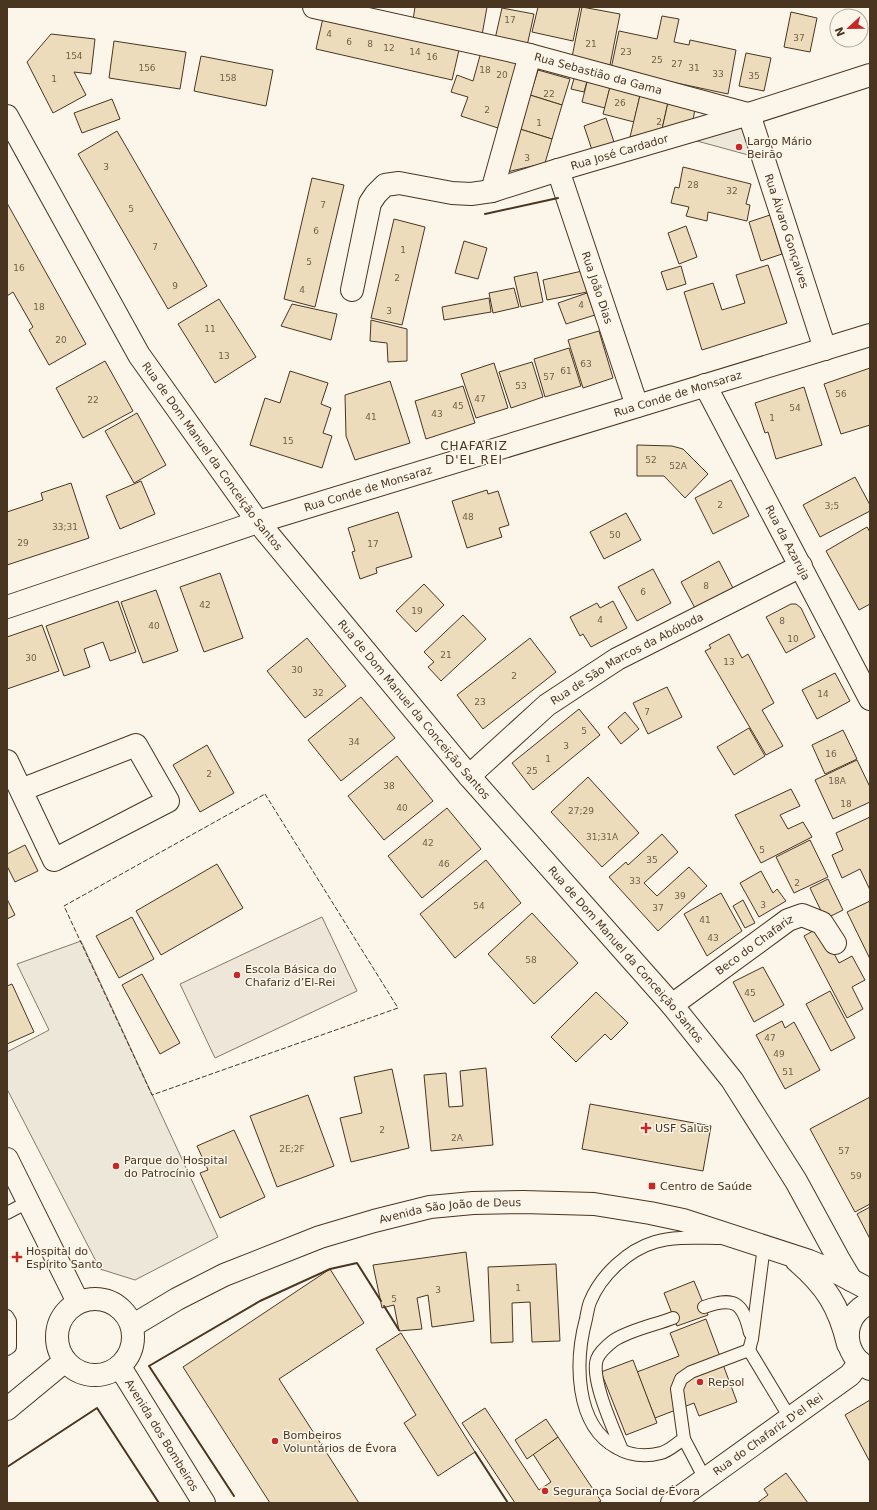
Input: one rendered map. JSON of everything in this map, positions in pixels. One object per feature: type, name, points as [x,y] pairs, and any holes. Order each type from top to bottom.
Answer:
[{"type":"street","name":"Rua Sebastião da Gama","points":[[319,8],[530,55],[748,114]]},
{"type":"street","points":[[492,191],[530,55]]},
{"type":"street","points":[[748,114],[870,75]]},
{"type":"street","name":"Rua José Cardador","points":[[352,290],[370,203],[376,194],[385,186],[398,183],[452,193],[492,191],[748,114]]},
{"type":"street","name":"Rua Álvaro Gonçalves","points":[[748,114],[825,348]]},
{"type":"street","name":"Rua de Dom Manuel da Conceição Santos","points":[[7,116],[139,355],[258,522],[469,776],[672,1005],[732,1080],[796,1181],[851,1280]]},
{"type":"street","name":"Rua João Dias","points":[[558,170],[637,406]]},
{"type":"street","name":"Rua Conde de Monsaraz","points":[[7,607],[258,522],[870,335]]},
{"type":"street","name":"Rua da Azaruja","points":[[705,385],[870,699]]},
{"type":"street","name":"Rua de São Marcos da Abóboda","points":[[469,776],[547,704],[611,663],[800,566]]},
{"type":"street","points":[[7,761],[54,860],[168,801],[136,745],[21,790]]},
{"type":"street","name":"Beco do Chafariz","points":[[672,1005],[788,920],[802,915],[822,924],[835,943]]},
{"type":"street","points":[[7,1159],[78,1302]]},
{"type":"street","name":"Avenida São João de Deus","points":[[132,1326],[177,1299],[224,1275],[320,1237],[374,1221],[430,1207],[473,1203],[523,1202],[594,1204],[683,1220],[809,1261],[838,1272],[870,1290]]},
{"type":"street","name":"Avenida São João de Deus","points":[[774,1249],[797,1261],[819,1282],[832,1299],[839,1314],[852,1354],[865,1366]]},
{"type":"street","points":[[91,1298],[104,1300],[116,1305],[126,1314],[132,1326],[134,1337],[128,1358],[120,1367],[110,1373],[97,1376],[85,1375],[74,1370],[64,1361],[58,1349],[56,1335],[60,1322],[67,1310],[78,1302],[91,1298]]},
{"type":"street","points":[[848,1344],[847,1332],[850,1321],[856,1312],[870,1303]]},
{"type":"street","points":[[7,1409],[64,1361]]},
{"type":"street","name":"Rua do Chafariz D'el Rei","points":[[672,1503],[850,1375],[865,1366]]},
{"type":"street","name":"Avenida dos Bombeiros","points":[[120,1367],[204,1503]]},
{"type":"lane","points":[[7,1213],[28,1202]]},
{"type":"lane","points":[[684,1439],[663,1453],[644,1456],[626,1453],[609,1444],[597,1432],[586,1408],[579,1376],[581,1336],[590,1302],[604,1277],[637,1250],[656,1242],[680,1238],[739,1238]]},
{"type":"lane","points":[[750,1344],[774,1249]]},
{"type":"lane","points":[[704,1307],[718,1302],[728,1301],[738,1306],[744,1312],[750,1344],[790,1418]]},
{"type":"lane","points":[[7,1316],[10,1321],[10,1347],[7,1349]]},
{"type":"lane","points":[[622,1450],[599,1389],[595,1370],[597,1359],[613,1342],[623,1336],[674,1318]]},
{"type":"lane","points":[[706,1479],[684,1439],[676,1389],[681,1379],[691,1372],[750,1344]]},
{"type":"shaded area","name":"Largo Mário Beirão","points":[[749,114],[763,159],[675,135]]},
{"type":"shaded area","points":[[322,917],[357,991],[215,1058],[180,984]]},
{"type":"shaded area","name":"Parque do Hospital do Patrocínio","points":[[81,941],[218,1237],[135,1280],[100,1269],[7,1089],[7,1052],[49,1030],[17,964]]},
{"type":"building","points":[[415,7],[487,7],[482,35],[413,20]]},
{"type":"building","points":[[538,7],[580,7],[573,41],[532,32]]},
{"type":"building","points":[[582,7],[620,14],[610,65],[572,57]]},
{"type":"building","points":[[502,8],[534,14],[527,46],[495,39]]},
{"type":"building","points":[[791,12],[817,18],[810,52],[784,47]]},
{"type":"building","points":[[662,16],[679,19],[674,42],[689,45],[690,40],[736,50],[728,94],[611,69],[619,31],[657,39]]},
{"type":"building","points":[[323,18],[459,50],[452,80],[316,49]]},
{"type":"building","points":[[51,34],[95,39],[91,74],[74,72],[86,95],[53,113],[27,62]]},
{"type":"building","points":[[114,41],[186,52],[180,89],[109,78]]},
{"type":"building","points":[[481,52],[518,64],[498,128],[461,116],[468,97],[451,92],[457,75],[473,81]]},
{"type":"building","points":[[746,53],[771,58],[764,91],[739,86]]},
{"type":"building","points":[[201,56],[273,70],[266,106],[194,91]]},
{"type":"building","points":[[538,70],[570,79],[562,105],[530,95]]},
{"type":"building","points":[[575,75],[588,78],[584,92],[571,89]]},
{"type":"building","points":[[588,78],[611,83],[605,108],[582,102]]},
{"type":"building","points":[[611,83],[641,91],[634,122],[603,114]]},
{"type":"building","points":[[641,91],[669,98],[662,129],[630,137]]},
{"type":"building","points":[[530,95],[562,105],[552,139],[520,129]]},
{"type":"building","points":[[669,98],[696,104],[692,125],[676,124],[662,129]]},
{"type":"building","points":[[112,99],[120,119],[82,133],[74,113]]},
{"type":"building","points":[[606,118],[614,142],[592,150],[584,126]]},
{"type":"building","points":[[520,129],[552,139],[545,163],[507,172]]},
{"type":"building","points":[[117,131],[207,286],[168,309],[78,154]]},
{"type":"building","points":[[683,167],[751,184],[746,204],[750,205],[747,221],[708,212],[707,221],[686,216],[689,207],[671,203],[675,187],[679,188]]},
{"type":"building","points":[[312,178],[344,185],[315,307],[284,299]]},
{"type":"building","points":[[7,203],[86,344],[49,365],[29,330],[33,327],[13,292],[7,296]]},
{"type":"building","points":[[770,215],[782,254],[761,261],[749,222]]},
{"type":"building","points":[[394,219],[425,227],[402,325],[371,318]]},
{"type":"building","points":[[686,226],[697,257],[679,264],[668,233]]},
{"type":"building","points":[[464,241],[487,248],[478,279],[455,273]]},
{"type":"building","points":[[768,265],[787,323],[702,350],[684,292],[713,283],[722,310],[745,303],[736,275]]},
{"type":"building","points":[[681,266],[686,284],[667,290],[661,272]]},
{"type":"building","points":[[582,271],[587,292],[547,300],[543,280]]},
{"type":"building","points":[[537,272],[543,302],[521,307],[514,277]]},
{"type":"building","points":[[514,288],[519,307],[493,313],[489,293]]},
{"type":"building","points":[[587,293],[595,315],[566,324],[558,303]]},
{"type":"building","points":[[489,298],[491,312],[444,320],[442,307]]},
{"type":"building","points":[[219,299],[256,357],[215,383],[178,324]]},
{"type":"building","points":[[292,304],[337,314],[331,340],[281,326]]},
{"type":"building","points":[[371,320],[407,329],[407,361],[388,362],[387,343],[370,341]]},
{"type":"building","points":[[599,331],[613,378],[583,388],[568,340]]},
{"type":"building","points":[[569,348],[581,386],[545,397],[534,359]]},
{"type":"building","points":[[105,361],[133,411],[83,438],[56,388]]},
{"type":"building","points":[[532,362],[543,397],[511,408],[499,372]]},
{"type":"building","points":[[494,363],[508,408],[476,418],[461,374]]},
{"type":"building","points":[[870,368],[870,425],[841,434],[824,384]]},
{"type":"building","points":[[290,371],[328,383],[321,404],[331,408],[323,433],[332,436],[322,468],[250,445],[265,398],[280,403]]},
{"type":"building","points":[[390,381],[410,443],[355,460],[346,436],[345,395]]},
{"type":"building","points":[[463,386],[475,423],[426,439],[415,401]]},
{"type":"building","points":[[804,387],[822,445],[776,459],[768,432],[765,433],[755,403]]},
{"type":"building","points":[[137,413],[166,465],[134,483],[105,431]]},
{"type":"building","points":[[637,445],[672,446],[683,449],[708,474],[685,498],[664,476],[637,476]]},
{"type":"building","points":[[855,477],[870,505],[870,511],[820,537],[803,505]]},
{"type":"building","points":[[731,480],[749,516],[713,534],[695,498]]},
{"type":"building","points":[[141,481],[155,514],[120,529],[106,496]]},
{"type":"building","points":[[71,483],[89,538],[7,565],[7,512],[43,500],[41,493]]},
{"type":"building","points":[[487,490],[488,494],[498,491],[509,525],[499,528],[502,537],[467,548],[452,501]]},
{"type":"building","points":[[398,512],[412,557],[376,568],[377,573],[360,579],[352,552],[355,551],[348,528]]},
{"type":"building","points":[[626,513],[641,540],[604,559],[590,532]]},
{"type":"building","points":[[867,527],[870,532],[870,604],[859,610],[826,551]]},
{"type":"building","points":[[719,561],[734,590],[696,610],[681,582]]},
{"type":"building","points":[[653,569],[671,603],[637,621],[618,587]]},
{"type":"building","points":[[220,573],[243,638],[204,652],[180,587]]},
{"type":"building","points":[[424,584],[444,605],[416,632],[396,611]]},
{"type":"building","points":[[156,590],[178,651],[143,663],[121,602]]},
{"type":"building","points":[[118,601],[136,652],[110,661],[103,642],[84,649],[90,667],[64,676],[46,626]]},
{"type":"building","points":[[613,601],[627,628],[591,647],[583,634],[580,636],[570,617],[597,603],[600,608]]},
{"type":"building","points":[[791,604],[796,604],[801,608],[815,637],[786,653],[766,617]]},
{"type":"building","points":[[463,615],[486,639],[441,681],[428,667],[434,662],[424,652]]},
{"type":"building","points":[[42,625],[59,671],[7,689],[7,637]]},
{"type":"building","points":[[729,634],[742,658],[748,654],[774,703],[762,710],[783,746],[766,755],[705,651],[711,648],[709,645]]},
{"type":"building","points":[[307,638],[346,686],[305,718],[267,671]]},
{"type":"building","points":[[530,638],[556,672],[483,729],[457,695]]},
{"type":"building","points":[[835,673],[850,701],[817,719],[802,690]]},
{"type":"building","points":[[667,687],[682,717],[648,734],[633,703]]},
{"type":"building","points":[[361,697],[395,738],[341,781],[308,740]]},
{"type":"building","points":[[579,709],[600,735],[533,790],[512,763]]},
{"type":"building","points":[[625,712],[639,729],[621,744],[608,727]]},
{"type":"building","points":[[749,728],[765,756],[734,775],[717,747]]},
{"type":"building","points":[[843,730],[857,759],[825,774],[812,745]]},
{"type":"building","points":[[207,745],[234,793],[200,812],[173,765]]},
{"type":"building","points":[[397,756],[433,801],[384,840],[348,796]]},
{"type":"building","points":[[857,760],[870,787],[870,802],[833,819],[815,780]]},
{"type":"building","points":[[588,777],[639,833],[602,867],[551,812]]},
{"type":"building","points":[[791,789],[800,806],[780,815],[788,829],[803,822],[812,837],[761,863],[735,815]]},
{"type":"building","points":[[447,808],[481,849],[422,898],[388,856]]},
{"type":"building","points":[[870,817],[870,890],[860,869],[842,878],[832,855],[843,850],[836,833]]},
{"type":"building","points":[[662,834],[678,852],[644,883],[657,896],[689,867],[707,886],[658,931],[609,877],[626,862],[628,865]]},
{"type":"building","points":[[810,840],[828,877],[794,893],[776,857]]},
{"type":"building","points":[[25,845],[38,871],[15,882],[7,866],[7,854]]},
{"type":"building","points":[[486,860],[521,903],[455,958],[420,914]]},
{"type":"building","points":[[217,864],[243,908],[161,955],[136,911]]},
{"type":"building","points":[[761,871],[773,893],[777,889],[786,901],[759,917],[740,883]]},
{"type":"building","points":[[828,879],[843,910],[825,919],[810,888]]},
{"type":"building","points":[[721,893],[742,931],[707,956],[684,914]]},
{"type":"building","points":[[7,899],[15,915],[7,919]]},
{"type":"building","points":[[743,900],[755,923],[745,928],[733,906]]},
{"type":"building","points":[[870,901],[870,959],[847,912]]},
{"type":"building","points":[[532,913],[578,963],[534,1004],[488,954]]},
{"type":"building","points":[[132,917],[154,959],[119,978],[96,936]]},
{"type":"building","points":[[820,927],[839,963],[852,956],[865,980],[852,987],[863,1009],[847,1018],[804,936]]},
{"type":"building","points":[[763,967],[784,1005],[754,1022],[733,982]]},
{"type":"building","points":[[142,974],[180,1043],[160,1054],[122,985]]},
{"type":"building","points":[[12,984],[34,1032],[7,1044],[7,986]]},
{"type":"building","points":[[830,991],[855,1038],[831,1051],[806,1004]]},
{"type":"building","points":[[596,992],[628,1023],[611,1040],[605,1034],[576,1062],[551,1037]]},
{"type":"building","points":[[782,1021],[785,1028],[794,1022],[820,1070],[785,1089],[756,1035]]},
{"type":"building","points":[[486,1068],[493,1145],[431,1151],[424,1075],[446,1073],[449,1107],[463,1106],[460,1071]]},
{"type":"building","points":[[392,1069],[409,1148],[351,1162],[340,1118],[362,1113],[354,1077]]},
{"type":"building","points":[[308,1095],[334,1166],[277,1187],[250,1116]]},
{"type":"building","points":[[870,1097],[870,1204],[855,1212],[810,1129]]},
{"type":"building","points":[[590,1104],[711,1126],[703,1171],[582,1149]]},
{"type":"building","points":[[234,1130],[265,1197],[220,1218],[200,1173],[208,1170],[197,1146]]},
{"type":"building","points":[[870,1207],[870,1239],[857,1214]]},
{"type":"building","points":[[466,1252],[474,1321],[432,1327],[428,1295],[417,1298],[422,1329],[399,1331],[394,1305],[382,1308],[373,1265]]},
{"type":"building","points":[[556,1264],[560,1341],[532,1342],[530,1302],[512,1303],[513,1342],[491,1343],[488,1267]]},
{"type":"building","name":"Bombeiros Voluntários de Évora","points":[[330,1269],[364,1323],[279,1379],[359,1503],[270,1503],[183,1367]]},
{"type":"building","points":[[694,1281],[708,1315],[677,1326],[664,1293]]},
{"type":"building","points":[[706,1319],[737,1402],[699,1416],[694,1403],[655,1418],[637,1372],[679,1356],[670,1333]]},
{"type":"building","points":[[401,1333],[475,1452],[438,1476],[404,1423],[416,1415],[376,1349]]},
{"type":"building","points":[[633,1360],[657,1423],[626,1435],[601,1372]]},
{"type":"building","points":[[870,1400],[870,1462],[845,1415]]},
{"type":"building","points":[[485,1408],[539,1490],[551,1482],[533,1454],[558,1437],[601,1501],[597,1503],[515,1503],[462,1423]]},
{"type":"building","points":[[546,1419],[558,1437],[527,1459],[515,1440]]},
{"type":"building","points":[[786,1473],[808,1503],[757,1503],[768,1495],[764,1489]]},
{"type":"fence","points":[[265,794],[398,1008],[152,1095],[64,906],[265,794]]},
{"type":"wall","points":[[485,214],[558,198]]},
{"type":"wall","points":[[234,1496],[149,1366],[260,1301],[330,1269],[357,1263],[381,1301]]},
{"type":"wall","points":[[384,1306],[399,1330]]},
{"type":"wall","points":[[7,1467],[97,1408],[159,1503]]},
{"type":"wall","points":[[475,1452],[508,1503]]},
{"type":"place","name":"Largo Mário Beirão","points":[[739,147]]},
{"type":"place","name":"Escola Básica do Chafariz d’El-Rei","points":[[237,975]]},
{"type":"place","name":"USF Salus","points":[[646,1128]]},
{"type":"place","name":"Parque do Hospital do Patrocínio","points":[[116,1166]]},
{"type":"place","name":"Centro de Saúde","points":[[652,1186]]},
{"type":"place","name":"Hospital do Espírito Santo","points":[[17,1257]]},
{"type":"place","name":"Repsol","points":[[700,1382]]},
{"type":"place","name":"Bombeiros Voluntários de Évora","points":[[275,1441]]},
{"type":"place","name":"Segurança Social de Évora","points":[[545,1491]]},
{"type":"district","name":"CHAFARIZ D'EL REI","points":[[474,453]]}]
